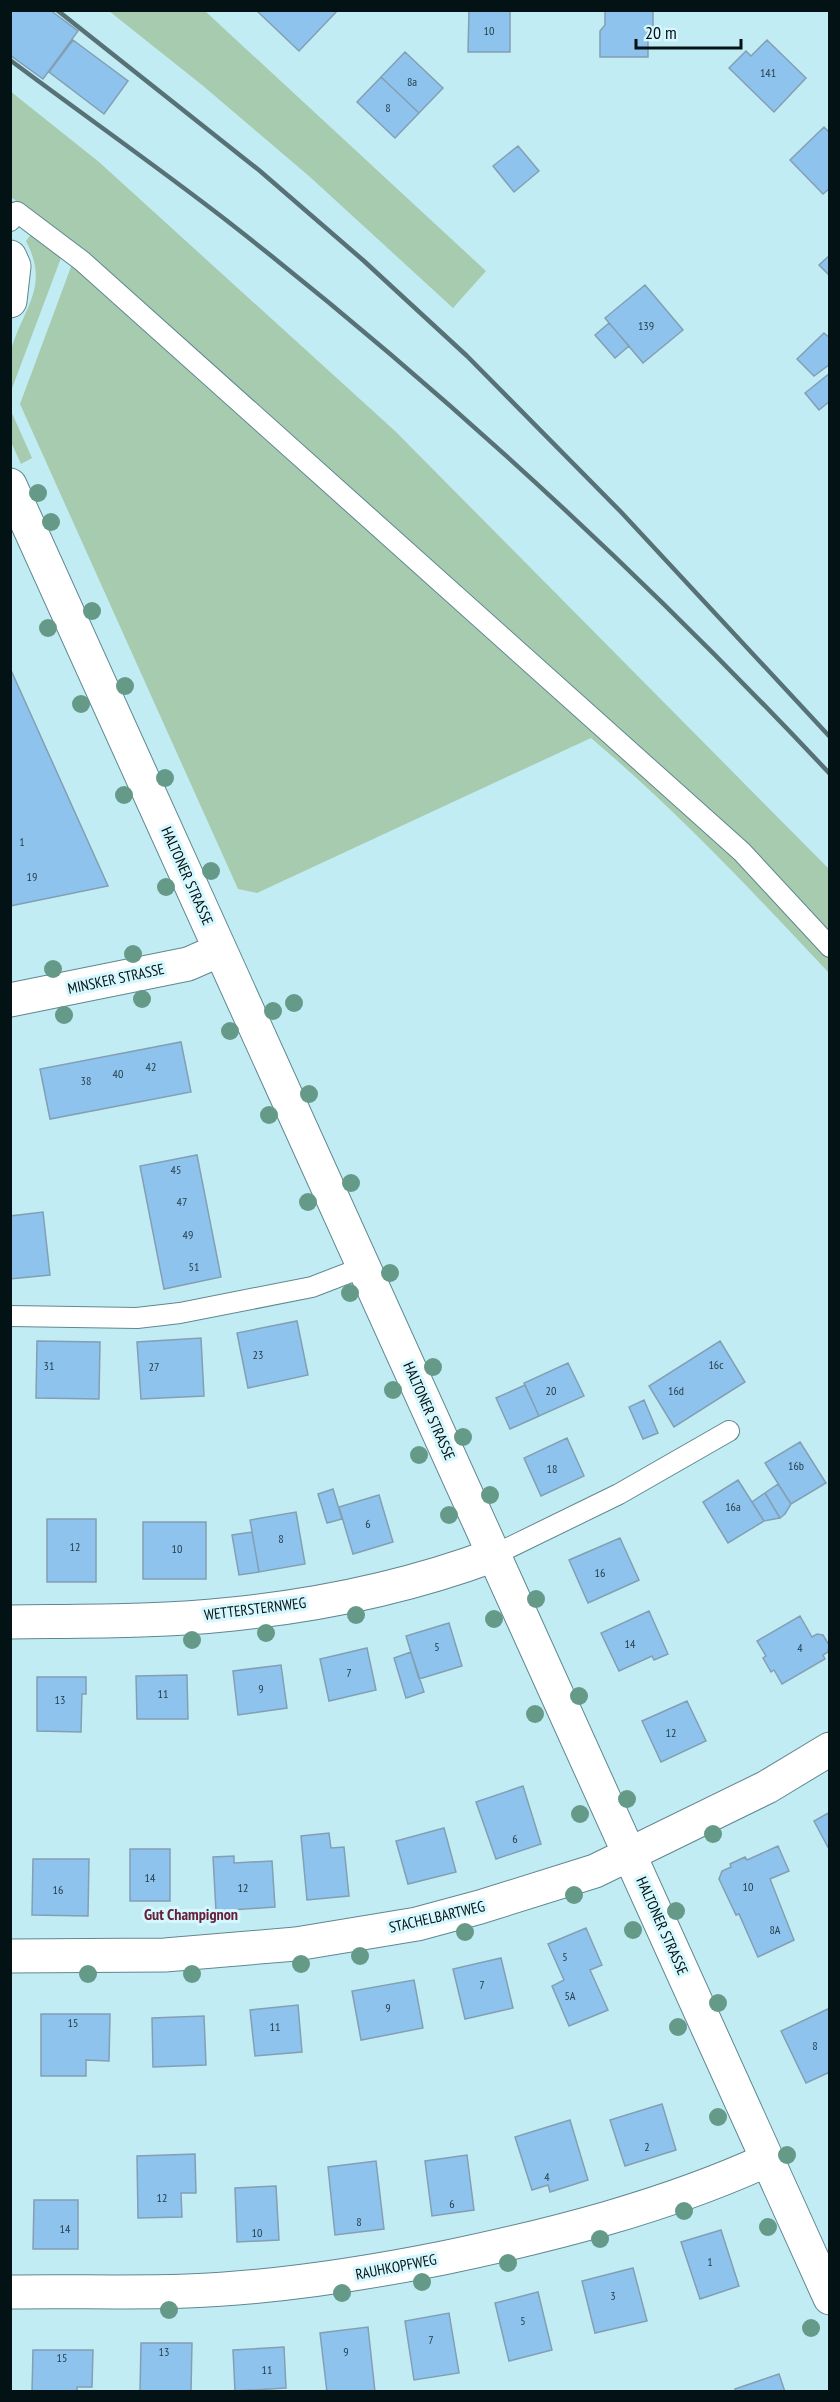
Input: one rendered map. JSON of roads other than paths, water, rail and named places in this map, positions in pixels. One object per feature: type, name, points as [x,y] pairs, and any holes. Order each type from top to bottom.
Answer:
[{"type":"street","points":[[10,257],[14,266],[10,301]]},
{"type":"street","name":"HALTONER STRASSE","points":[[10,485],[830,2298]]},
{"type":"street","name":"MINSKER STRASSE","points":[[10,1000],[189,964],[220,950]]},
{"type":"street","name":"WETTERSTERNWEG","points":[[10,1622],[142,1620],[234,1614],[388,1588],[461,1568],[494,1555]]},
{"type":"street","name":"STACHELBARTWEG","points":[[10,1956],[165,1955],[296,1944],[417,1924],[595,1871],[767,1787],[830,1749]]},
{"type":"street","name":"RAUHKOPFWEG","points":[[10,2292],[188,2291],[353,2276],[512,2244],[592,2223],[733,2176],[767,2160]]},
{"type":"lane","points":[[10,221],[17,212],[91,269],[741,852],[830,947]]},
{"type":"lane","points":[[10,1316],[137,1318],[169,1314],[312,1287],[364,1267]]},
{"type":"lane","points":[[494,1555],[620,1494],[729,1431]]},
{"type":"railway","points":[[57,10],[260,171],[364,261],[467,356],[621,512],[830,737]]},
{"type":"railway","points":[[10,60],[226,220],[385,349],[539,485],[687,627],[830,774]]},
{"type":"district","name":"Gut Champignon","points":[[191,1914]]}]
